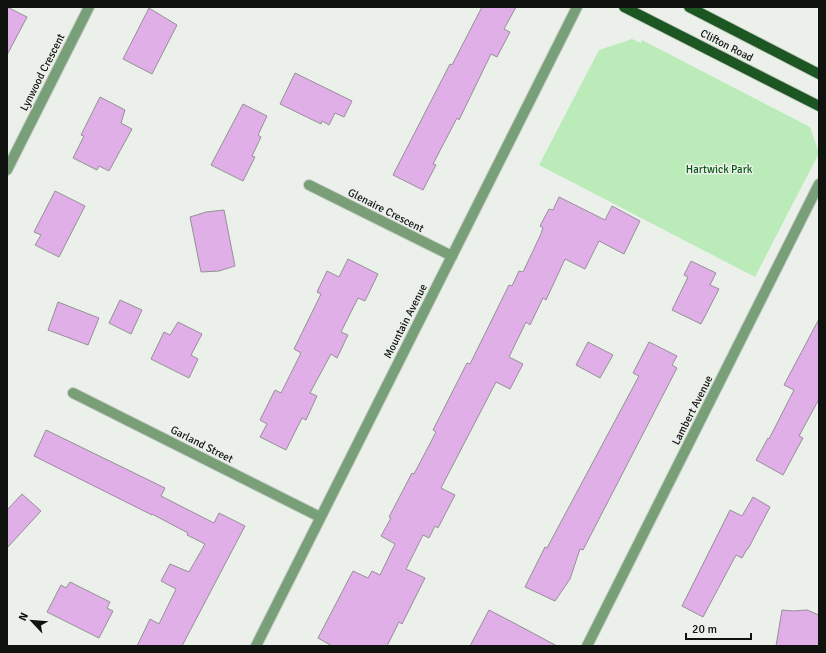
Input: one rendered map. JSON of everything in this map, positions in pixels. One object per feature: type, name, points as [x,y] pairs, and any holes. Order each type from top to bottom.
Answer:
[{"type":"main road","name":"Clifton Road","points":[[624,7],[819,106]]},
{"type":"main road","name":"Clifton Road","points":[[689,7],[819,74]]},
{"type":"street","name":"Lynwood Crescent","points":[[7,170],[89,7]]},
{"type":"street","name":"Mountain Avenue","points":[[256,646],[577,7]]},
{"type":"street","name":"Lambert Avenue","points":[[587,646],[819,184]]},
{"type":"street","name":"Glenaire Crescent","points":[[310,185],[452,256]]},
{"type":"street","name":"Garland Street","points":[[73,393],[320,517]]},
{"type":"green space","name":"Hartwick Park","points":[[632,39],[641,43],[642,40],[810,127],[819,153],[755,277],[539,165],[599,50]]},
{"type":"building","points":[[7,7],[27,17],[7,55]]},
{"type":"building","points":[[482,7],[516,7],[504,29],[510,32],[497,57],[491,54],[459,120],[457,118],[433,164],[436,165],[423,190],[393,175],[450,64],[452,65]]},
{"type":"building","points":[[149,8],[177,25],[152,74],[123,59]]},
{"type":"building","points":[[295,73],[352,101],[344,117],[335,113],[329,125],[322,121],[321,124],[280,104]]},
{"type":"building","points":[[100,97],[125,110],[121,123],[132,129],[109,171],[99,166],[97,170],[73,158],[84,136],[81,135]]},
{"type":"building","points":[[243,104],[267,116],[258,135],[261,137],[252,156],[255,157],[243,181],[211,165]]},
{"type":"building","points":[[55,191],[85,206],[59,257],[35,245],[41,235],[34,232]]},
{"type":"building","points":[[559,197],[605,220],[612,206],[640,221],[624,254],[599,241],[585,269],[565,259],[546,300],[543,298],[530,325],[526,322],[509,357],[523,364],[510,389],[496,382],[441,488],[455,495],[438,528],[435,526],[429,538],[423,535],[406,569],[425,578],[402,624],[399,622],[387,646],[332,646],[318,638],[353,571],[368,578],[372,571],[380,575],[395,544],[381,536],[391,518],[389,517],[436,432],[433,430],[467,363],[470,364],[509,285],[512,286],[519,271],[523,272],[543,228],[540,226],[549,209],[553,210]]},
{"type":"building","points":[[224,210],[235,266],[219,271],[201,272],[190,217],[206,212]]},
{"type":"building","points":[[348,259],[378,274],[365,301],[358,298],[341,332],[348,335],[337,358],[331,354],[310,393],[317,396],[306,420],[302,418],[286,450],[260,437],[267,424],[260,420],[275,390],[281,393],[301,353],[294,349],[321,294],[317,292],[327,271],[339,277]]},
{"type":"building","points":[[691,261],[716,273],[710,285],[719,289],[701,324],[672,310],[688,277],[684,275]]},
{"type":"building","points":[[120,300],[142,310],[131,334],[109,323]]},
{"type":"building","points":[[58,302],[99,318],[88,345],[48,330]]},
{"type":"building","points":[[819,319],[819,399],[799,436],[803,438],[783,475],[756,460],[768,438],[769,439],[794,390],[784,385]]},
{"type":"building","points":[[178,322],[202,334],[191,355],[198,359],[189,378],[151,359],[164,332],[170,335]]},
{"type":"building","points":[[588,342],[613,355],[600,378],[576,365]]},
{"type":"building","points":[[649,342],[677,356],[672,365],[677,368],[583,550],[580,549],[570,579],[555,601],[525,587],[545,547],[547,548],[639,376],[633,373]]},
{"type":"building","points":[[46,430],[165,488],[161,496],[214,523],[219,513],[245,526],[182,646],[137,646],[150,619],[159,624],[176,589],[161,581],[170,564],[189,572],[205,544],[152,514],[34,456]]},
{"type":"building","points":[[22,494],[41,511],[7,548],[7,510]]},
{"type":"building","points":[[753,497],[770,507],[748,549],[742,558],[736,555],[703,617],[682,606],[730,510],[742,516]]},
{"type":"building","points":[[70,582],[110,602],[107,608],[113,611],[99,638],[47,612],[61,585],[66,588]]},
{"type":"building","points":[[489,610],[516,624],[557,646],[470,646]]},
{"type":"building","points":[[782,610],[807,610],[819,615],[819,646],[776,646]]}]
